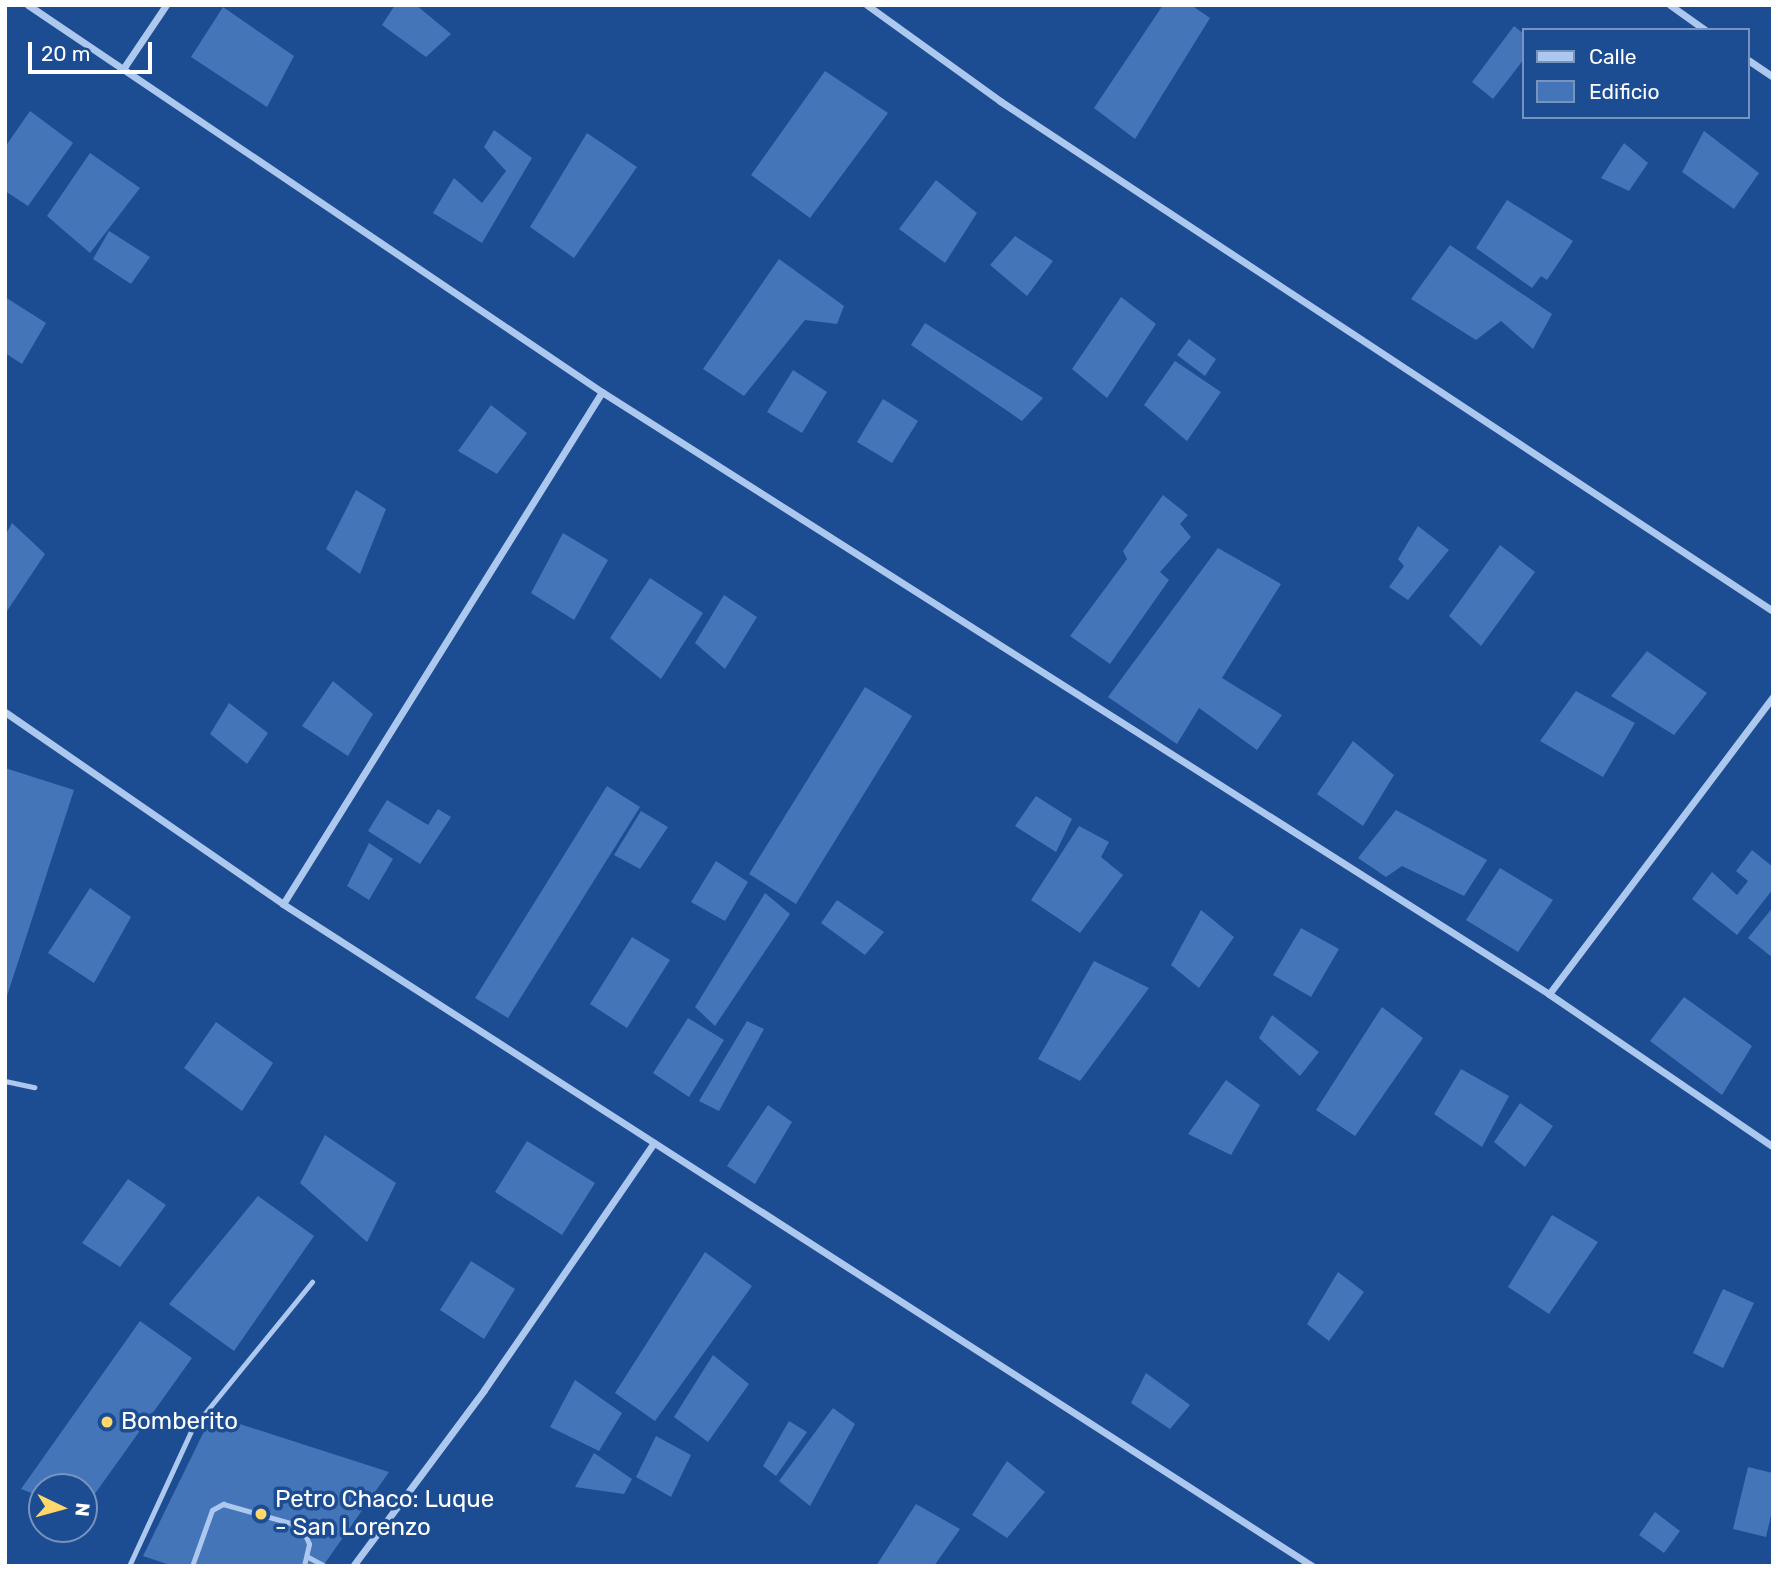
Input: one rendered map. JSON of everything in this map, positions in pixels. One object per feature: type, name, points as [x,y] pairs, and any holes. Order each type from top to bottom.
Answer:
[{"type":"street","points":[[29,5],[603,393],[1549,995],[1773,1147]]},
{"type":"street","points":[[124,69],[166,5]]},
{"type":"street","points":[[867,5],[1000,101],[1773,611]]},
{"type":"street","points":[[1670,5],[1702,28]]},
{"type":"street","points":[[1750,61],[1773,77]]},
{"type":"street","points":[[284,904],[603,393]]},
{"type":"street","points":[[1549,995],[1773,698]]},
{"type":"street","points":[[5,712],[284,904],[1312,1566]]},
{"type":"street","points":[[354,1566],[484,1390],[654,1143]]},
{"type":"lane","points":[[5,1081],[34,1087]]},
{"type":"lane","points":[[129,1566],[191,1429],[312,1282]]},
{"type":"lane","points":[[192,1566],[212,1510],[223,1504],[297,1525],[304,1532],[308,1557],[304,1566]]},
{"type":"lane","points":[[308,1557],[325,1566]]},
{"type":"building","points":[[395,5],[416,5],[451,34],[426,57],[382,25]]},
{"type":"building","points":[[1163,5],[1191,5],[1210,18],[1135,139],[1094,108]]},
{"type":"building","points":[[223,7],[294,56],[267,107],[191,57]]},
{"type":"building","points":[[1514,26],[1522,32],[1522,62],[1493,99],[1472,82]]},
{"type":"building","points":[[825,71],[888,113],[810,218],[751,175]]},
{"type":"building","points":[[30,111],[73,143],[28,206],[5,191],[5,147]]},
{"type":"building","points":[[494,130],[532,158],[482,243],[433,213],[454,178],[482,203],[506,171],[484,147]]},
{"type":"building","points":[[1704,131],[1759,173],[1734,209],[1682,172]]},
{"type":"building","points":[[587,133],[637,167],[574,258],[530,227]]},
{"type":"building","points":[[1624,143],[1648,163],[1629,191],[1601,178]]},
{"type":"building","points":[[90,153],[140,188],[90,253],[47,216]]},
{"type":"building","points":[[936,180],[977,213],[945,263],[899,229]]},
{"type":"building","points":[[1507,200],[1573,241],[1547,280],[1541,276],[1532,288],[1476,248]]},
{"type":"building","points":[[109,231],[150,257],[131,284],[93,259]]},
{"type":"building","points":[[1015,236],[1053,261],[1027,296],[990,265]]},
{"type":"building","points":[[1450,245],[1552,314],[1533,349],[1501,321],[1476,340],[1411,299]]},
{"type":"building","points":[[779,259],[844,306],[837,324],[805,320],[744,396],[703,369]]},
{"type":"building","points":[[5,297],[46,323],[22,364],[5,353]]},
{"type":"building","points":[[1121,297],[1156,324],[1107,398],[1072,369]]},
{"type":"building","points":[[925,323],[1043,398],[1022,421],[911,345]]},
{"type":"building","points":[[1189,339],[1216,359],[1205,376],[1177,355]]},
{"type":"building","points":[[1175,361],[1221,392],[1187,441],[1144,405]]},
{"type":"building","points":[[793,370],[827,392],[802,433],[767,412]]},
{"type":"building","points":[[883,399],[918,421],[892,463],[857,442]]},
{"type":"building","points":[[491,405],[527,433],[497,474],[458,451]]},
{"type":"building","points":[[356,490],[386,509],[360,574],[326,549]]},
{"type":"building","points":[[1163,495],[1188,515],[1180,524],[1191,537],[1160,572],[1169,580],[1110,664],[1070,636],[1127,559],[1123,551]]},
{"type":"building","points":[[12,523],[45,554],[5,614],[5,536]]},
{"type":"building","points":[[1418,526],[1449,550],[1408,600],[1389,587],[1404,566],[1398,559]]},
{"type":"building","points":[[563,533],[608,560],[574,620],[531,593]]},
{"type":"building","points":[[1500,545],[1535,572],[1481,646],[1449,616]]},
{"type":"building","points":[[1218,548],[1281,584],[1222,678],[1282,715],[1257,750],[1199,708],[1177,744],[1108,697]]},
{"type":"building","points":[[650,578],[703,613],[661,679],[610,638]]},
{"type":"building","points":[[724,595],[757,617],[725,669],[695,643]]},
{"type":"building","points":[[1647,651],[1707,693],[1674,735],[1611,696]]},
{"type":"building","points":[[333,681],[373,714],[348,756],[302,726]]},
{"type":"building","points":[[865,687],[912,716],[796,904],[749,874]]},
{"type":"building","points":[[1576,691],[1635,723],[1603,777],[1540,741]]},
{"type":"building","points":[[229,703],[268,733],[247,764],[210,734]]},
{"type":"building","points":[[1353,741],[1394,775],[1363,826],[1317,794]]},
{"type":"building","points":[[5,768],[74,790],[6,999],[5,999]]},
{"type":"building","points":[[607,786],[640,807],[508,1018],[475,998]]},
{"type":"building","points":[[1036,796],[1072,819],[1056,852],[1015,826]]},
{"type":"building","points":[[387,800],[428,825],[438,809],[451,817],[420,864],[368,831]]},
{"type":"building","points":[[1396,810],[1487,860],[1464,896],[1402,866],[1386,877],[1358,858]]},
{"type":"building","points":[[641,811],[668,827],[640,869],[614,855]]},
{"type":"building","points":[[1079,826],[1109,842],[1101,857],[1123,875],[1080,933],[1031,900]]},
{"type":"building","points":[[369,843],[393,859],[369,900],[347,886]]},
{"type":"building","points":[[1752,850],[1773,867],[1773,889],[1737,935],[1692,899],[1712,872],[1737,895],[1748,881],[1736,871]]},
{"type":"building","points":[[716,861],[748,882],[725,921],[691,902]]},
{"type":"building","points":[[1500,868],[1553,900],[1518,952],[1466,920]]},
{"type":"building","points":[[90,888],[131,917],[94,983],[48,953]]},
{"type":"building","points":[[765,893],[790,914],[715,1026],[695,1007]]},
{"type":"building","points":[[837,900],[884,932],[865,955],[821,923]]},
{"type":"building","points":[[1773,907],[1773,958],[1748,938]]},
{"type":"building","points":[[1201,910],[1234,937],[1199,988],[1171,965]]},
{"type":"building","points":[[1301,928],[1339,949],[1311,997],[1273,975]]},
{"type":"building","points":[[632,937],[670,960],[627,1028],[590,1004]]},
{"type":"building","points":[[1094,961],[1149,988],[1080,1081],[1038,1059]]},
{"type":"building","points":[[1684,997],[1752,1046],[1722,1095],[1650,1041]]},
{"type":"building","points":[[1382,1007],[1423,1038],[1355,1136],[1316,1110]]},
{"type":"building","points":[[1272,1015],[1319,1052],[1300,1076],[1259,1038]]},
{"type":"building","points":[[688,1018],[724,1040],[689,1097],[653,1073]]},
{"type":"building","points":[[747,1021],[764,1029],[719,1111],[699,1101]]},
{"type":"building","points":[[216,1022],[273,1063],[242,1111],[184,1068]]},
{"type":"building","points":[[1461,1069],[1509,1096],[1482,1147],[1434,1114]]},
{"type":"building","points":[[1226,1080],[1260,1105],[1231,1155],[1188,1134]]},
{"type":"building","points":[[1520,1103],[1553,1126],[1525,1167],[1494,1142]]},
{"type":"building","points":[[768,1105],[792,1122],[755,1184],[727,1166]]},
{"type":"building","points":[[325,1135],[396,1183],[367,1242],[300,1183]]},
{"type":"building","points":[[527,1141],[595,1183],[562,1235],[495,1192]]},
{"type":"building","points":[[128,1179],[166,1205],[120,1267],[82,1243]]},
{"type":"building","points":[[258,1196],[314,1236],[234,1351],[169,1304]]},
{"type":"building","points":[[1552,1215],[1598,1242],[1549,1314],[1508,1287]]},
{"type":"building","points":[[705,1252],[752,1286],[655,1421],[615,1393]]},
{"type":"building","points":[[471,1261],[515,1289],[484,1339],[440,1310]]},
{"type":"building","points":[[1338,1272],[1364,1292],[1329,1341],[1307,1324]]},
{"type":"building","points":[[1723,1289],[1754,1303],[1723,1368],[1693,1353]]},
{"type":"building","name":"Bomberito","points":[[140,1321],[192,1358],[98,1489],[98,1473],[32,1473]]},
{"type":"building","points":[[713,1355],[749,1384],[708,1442],[674,1417]]},
{"type":"building","points":[[1146,1373],[1190,1405],[1170,1429],[1131,1403]]},
{"type":"building","points":[[575,1380],[622,1413],[599,1451],[550,1427]]},
{"type":"building","points":[[833,1408],[855,1424],[810,1506],[779,1481]]},
{"type":"building","name":"Petro Chaco: Luque - San Lorenzo","points":[[212,1415],[389,1472],[323,1566],[173,1566],[143,1556]]},
{"type":"building","points":[[789,1421],[807,1432],[776,1476],[763,1466]]},
{"type":"building","points":[[656,1436],[691,1455],[671,1497],[636,1477]]},
{"type":"building","points":[[594,1453],[632,1479],[624,1494],[575,1487]]},
{"type":"building","points":[[1007,1461],[1045,1492],[1007,1538],[972,1515]]},
{"type":"building","points":[[1748,1467],[1773,1473],[1773,1507],[1766,1537],[1733,1529]]},
{"type":"building","name":"Bomberito","points":[[28,1479],[28,1492],[21,1489]]},
{"type":"building","points":[[916,1504],[960,1529],[934,1566],[876,1566]]},
{"type":"building","points":[[1655,1512],[1680,1531],[1664,1553],[1639,1535]]},
{"type":"place","name":"Bomberito","points":[[107,1422]]},
{"type":"place","name":"Petro Chaco: Luque - San Lorenzo","points":[[261,1514]]}]
